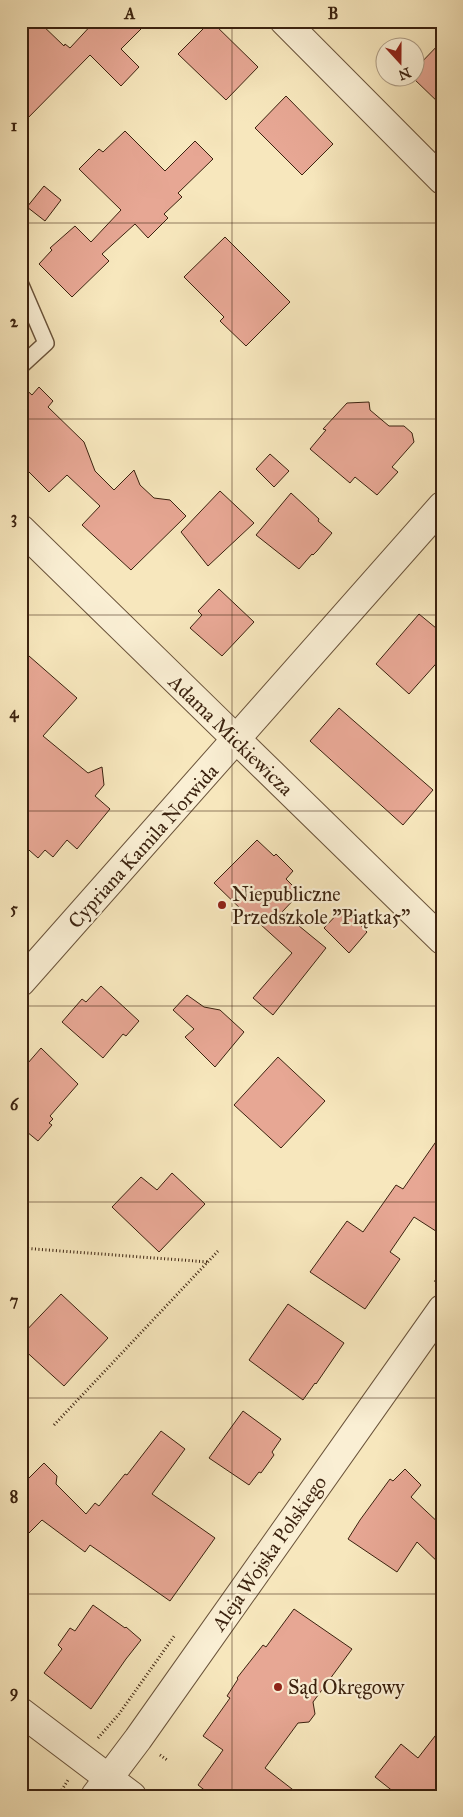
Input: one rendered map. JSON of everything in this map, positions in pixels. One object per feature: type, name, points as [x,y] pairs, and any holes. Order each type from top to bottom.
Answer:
[{"type":"street","points":[[284,21],[442,180]]},
{"type":"street","name":"Cypriana Kamila Norwida","points":[[21,982],[442,506]]},
{"type":"street","name":"Adama Mickiewicza","points":[[21,529],[442,940]]},
{"type":"street","name":"Aleja Wojska Polskiego","points":[[101,1787],[442,1309]]},
{"type":"street","points":[[21,1712],[101,1787],[132,1796]]},
{"type":"lane","points":[[21,285],[46,343],[21,366]]},
{"type":"path","points":[[21,1248],[208,1262]]},
{"type":"path","points":[[54,1425],[219,1250]]},
{"type":"building","points":[[21,21],[38,21],[64,46],[65,44],[70,48],[95,21],[149,21],[121,49],[139,67],[121,86],[90,55],[21,125]]},
{"type":"building","points":[[211,21],[258,67],[226,100],[178,54]]},
{"type":"building","points":[[442,41],[442,106],[423,88],[426,88],[426,58]]},
{"type":"building","points":[[286,96],[333,144],[302,175],[255,128]]},
{"type":"building","points":[[125,131],[165,171],[195,141],[213,159],[178,193],[182,197],[164,214],[168,218],[148,238],[135,224],[102,254],[109,261],[72,297],[39,264],[52,250],[50,248],[75,226],[91,242],[121,210],[79,169],[99,149],[103,152]]},
{"type":"building","points":[[44,186],[61,200],[45,221],[27,207]]},
{"type":"building","points":[[225,237],[290,302],[246,346],[220,321],[224,317],[184,277]]},
{"type":"building","points":[[21,385],[32,395],[39,387],[53,401],[48,407],[84,442],[95,471],[114,490],[134,470],[140,485],[154,498],[170,500],[186,516],[131,570],[82,525],[100,506],[67,475],[49,492],[21,464]]},
{"type":"building","points":[[369,402],[370,410],[389,426],[404,426],[412,433],[414,442],[392,467],[398,472],[377,495],[355,477],[350,483],[310,449],[326,430],[323,429],[347,403]]},
{"type":"building","points":[[270,454],[289,471],[274,487],[256,469]]},
{"type":"building","points":[[220,491],[254,523],[208,566],[181,532]]},
{"type":"building","points":[[291,493],[332,533],[299,569],[256,535]]},
{"type":"building","points":[[219,589],[254,622],[222,656],[190,628],[202,615],[198,611]]},
{"type":"building","points":[[419,614],[442,633],[442,657],[409,694],[376,664]]},
{"type":"building","points":[[21,649],[77,698],[43,736],[88,773],[102,767],[104,785],[95,796],[110,809],[77,849],[67,840],[53,857],[45,850],[38,858],[21,843]]},
{"type":"building","points":[[339,708],[433,790],[403,825],[310,741]]},
{"type":"building","points":[[257,840],[274,856],[276,854],[293,871],[286,879],[300,893],[282,912],[326,948],[273,1015],[253,998],[292,953],[249,914],[247,915],[214,883]]},
{"type":"building","points":[[343,908],[367,932],[349,953],[324,928]]},
{"type":"building","points":[[101,986],[139,1021],[126,1036],[123,1034],[103,1058],[62,1022],[82,999],[86,1002]]},
{"type":"building","points":[[187,995],[204,1007],[220,1010],[244,1032],[215,1067],[185,1037],[194,1029],[173,1010]]},
{"type":"building","points":[[41,1048],[78,1084],[50,1116],[53,1119],[49,1123],[52,1125],[38,1141],[21,1127],[21,1071]]},
{"type":"building","points":[[278,1057],[325,1101],[281,1148],[234,1105]]},
{"type":"building","points":[[442,1133],[442,1235],[414,1217],[390,1252],[400,1259],[365,1309],[310,1272],[347,1221],[363,1232],[396,1185],[403,1189]]},
{"type":"building","points":[[172,1173],[205,1204],[159,1252],[112,1207],[141,1177],[157,1190]]},
{"type":"building","points":[[61,1294],[108,1338],[64,1386],[21,1347],[21,1336]]},
{"type":"building","points":[[288,1304],[344,1343],[303,1400],[249,1360]]},
{"type":"building","points":[[243,1411],[281,1439],[272,1452],[274,1455],[261,1473],[259,1472],[249,1485],[209,1458]]},
{"type":"building","points":[[161,1431],[185,1449],[152,1494],[215,1538],[170,1601],[90,1545],[85,1552],[42,1520],[21,1541],[21,1486],[44,1463],[57,1476],[56,1484],[86,1514],[95,1503],[99,1506],[125,1474],[127,1475]]},
{"type":"building","points":[[405,1469],[421,1485],[411,1497],[442,1526],[442,1566],[417,1542],[397,1572],[348,1539],[390,1479],[393,1481]]},
{"type":"building","points":[[93,1605],[126,1627],[141,1640],[91,1709],[44,1673],[62,1649],[58,1645],[70,1628],[75,1631]]},
{"type":"building","name":"Sąd Okręgowy","points":[[294,1609],[352,1649],[313,1702],[315,1714],[309,1722],[298,1723],[265,1768],[301,1796],[212,1796],[198,1785],[223,1750],[203,1736],[230,1698],[227,1696],[237,1678],[263,1645],[266,1647]]},
{"type":"building","points":[[442,1727],[442,1796],[399,1796],[375,1777],[401,1744],[418,1758]]},
{"type":"place","name":"Niepubliczne Przedszkole \"Piątka5\"","points":[[222,905]]},
{"type":"place","name":"Sąd Okręgowy","points":[[278,1687]]}]
